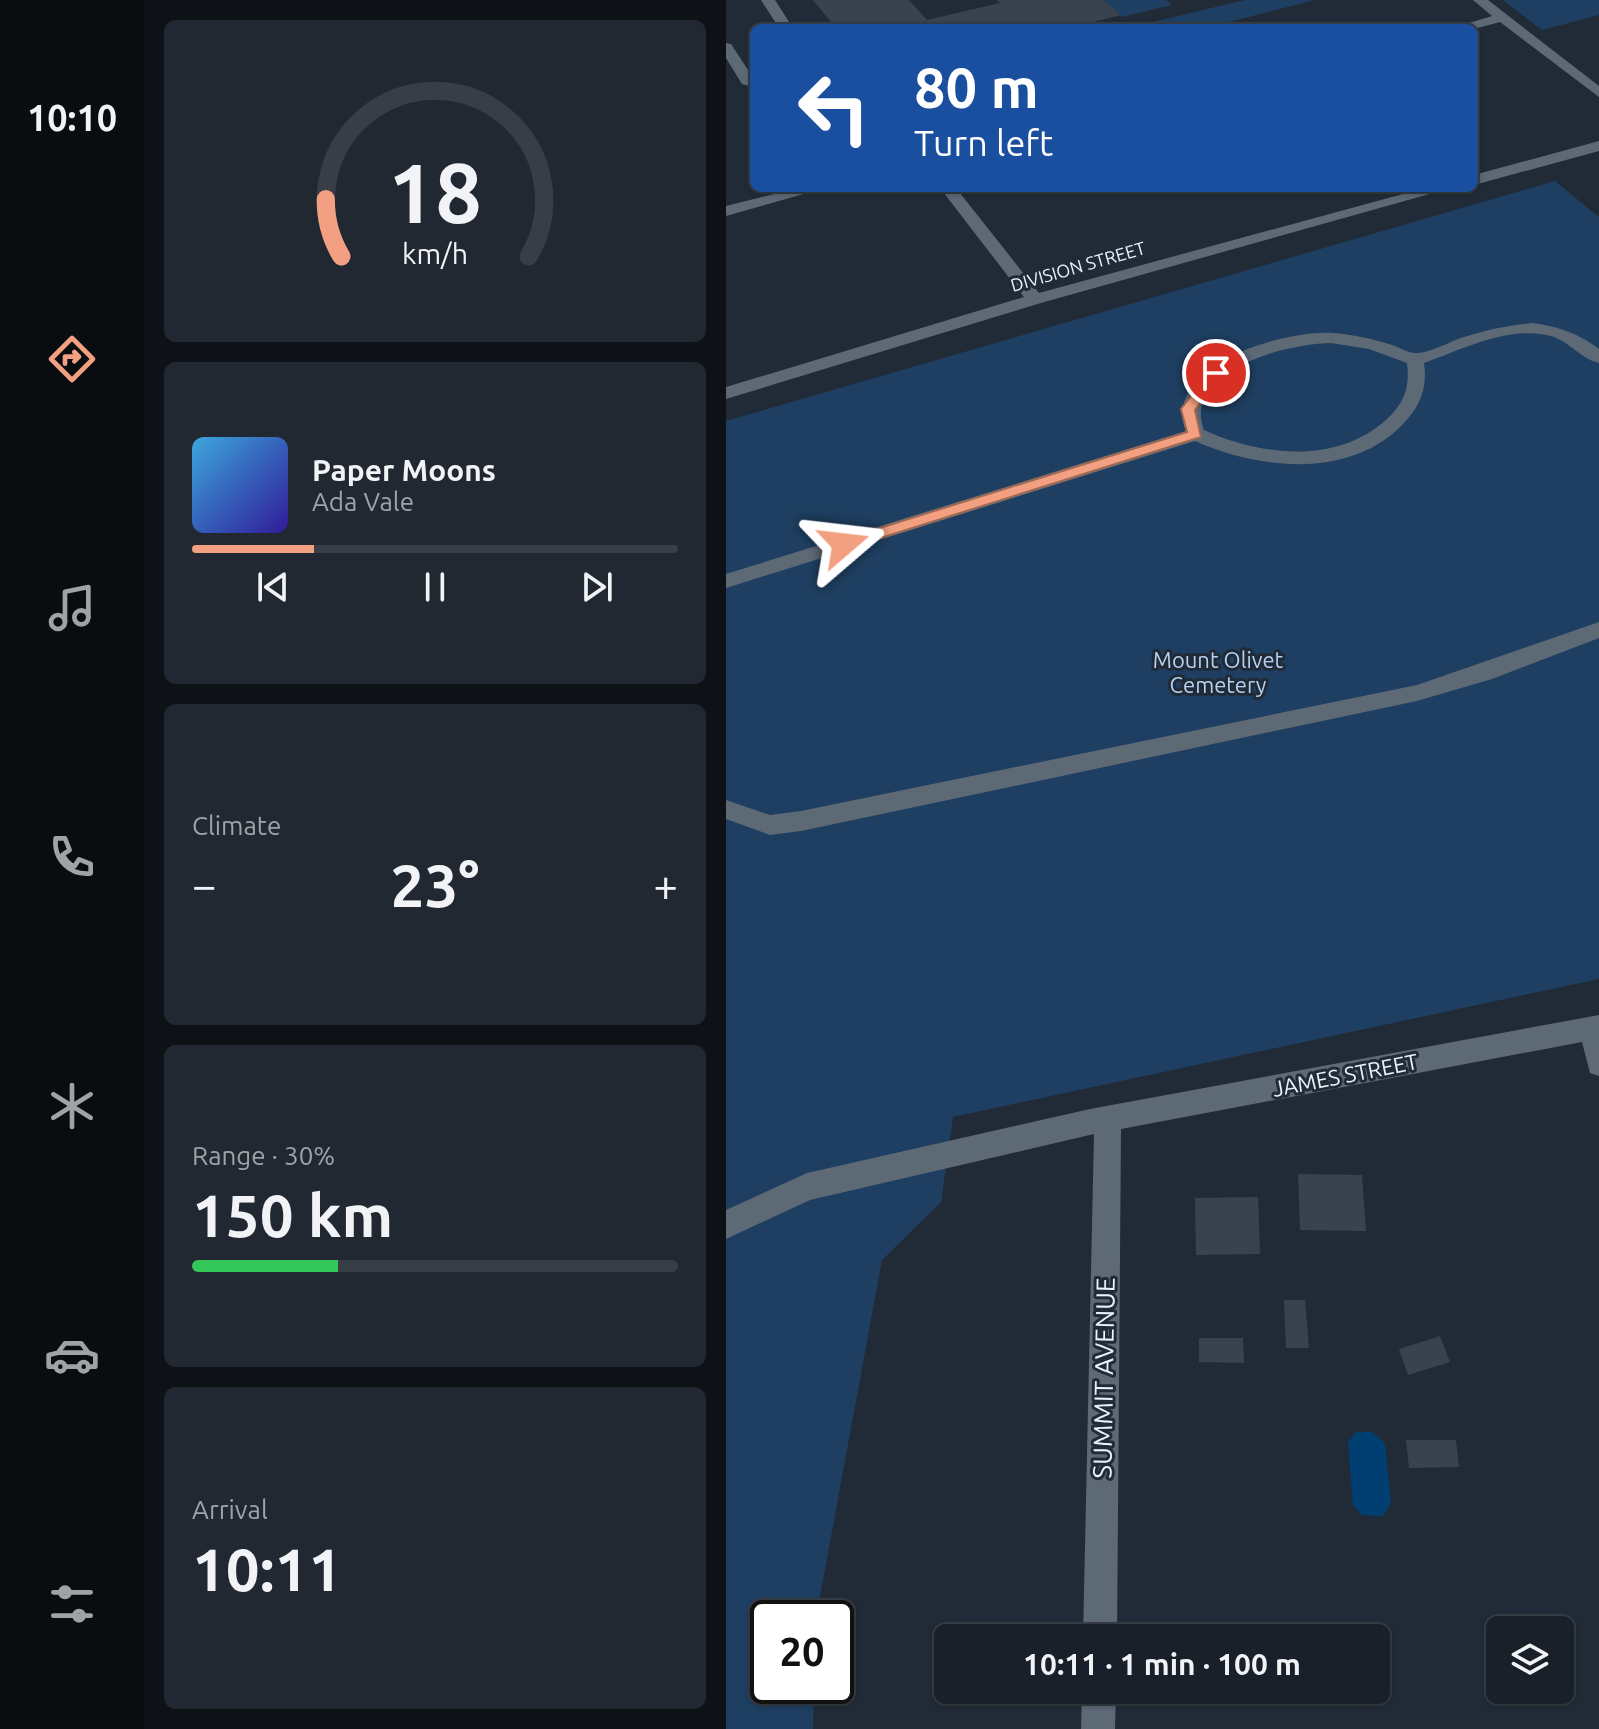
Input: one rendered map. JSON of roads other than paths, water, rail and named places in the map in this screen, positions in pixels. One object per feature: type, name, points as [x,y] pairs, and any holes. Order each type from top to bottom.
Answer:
[{"type":"street","points":[[768,0],[783,24]]},
{"type":"street","points":[[1480,0],[1599,93]]},
{"type":"street","points":[[1476,24],[1503,17]]},
{"type":"street","points":[[726,47],[750,84]]},
{"type":"street","points":[[1478,179],[1599,146]]},
{"type":"street","points":[[726,211],[801,192]]},
{"type":"street","points":[[951,192],[1035,299]]},
{"type":"street","name":"DIVISION STREET","points":[[726,393],[1035,299],[1428,192]]},
{"type":"street","points":[[1415,360],[1419,370],[1412,403],[1396,424],[1347,448],[1315,458],[1243,453],[1196,434],[1191,426],[1188,409],[1216,373],[1263,348],[1301,339],[1334,338],[1366,343],[1415,360],[1470,341],[1532,327],[1555,329],[1578,338],[1599,358]]},
{"type":"street","points":[[726,581],[1196,434]]},
{"type":"street","points":[[726,809],[770,825],[816,818],[1417,693],[1484,673],[1599,630]]},
{"type":"street","points":[[1596,1028],[1599,1064]]},
{"type":"street","name":"JAMES STREET","points":[[726,1225],[807,1187],[1099,1120],[1596,1028]]},
{"type":"street","name":"SUMMIT AVENUE","points":[[1099,1120],[1100,1624]]},
{"type":"street","points":[[1098,1729],[1099,1704]]},
{"type":"park label","name":"Mount Olivet Cemetery","points":[[1218,672]]}]
